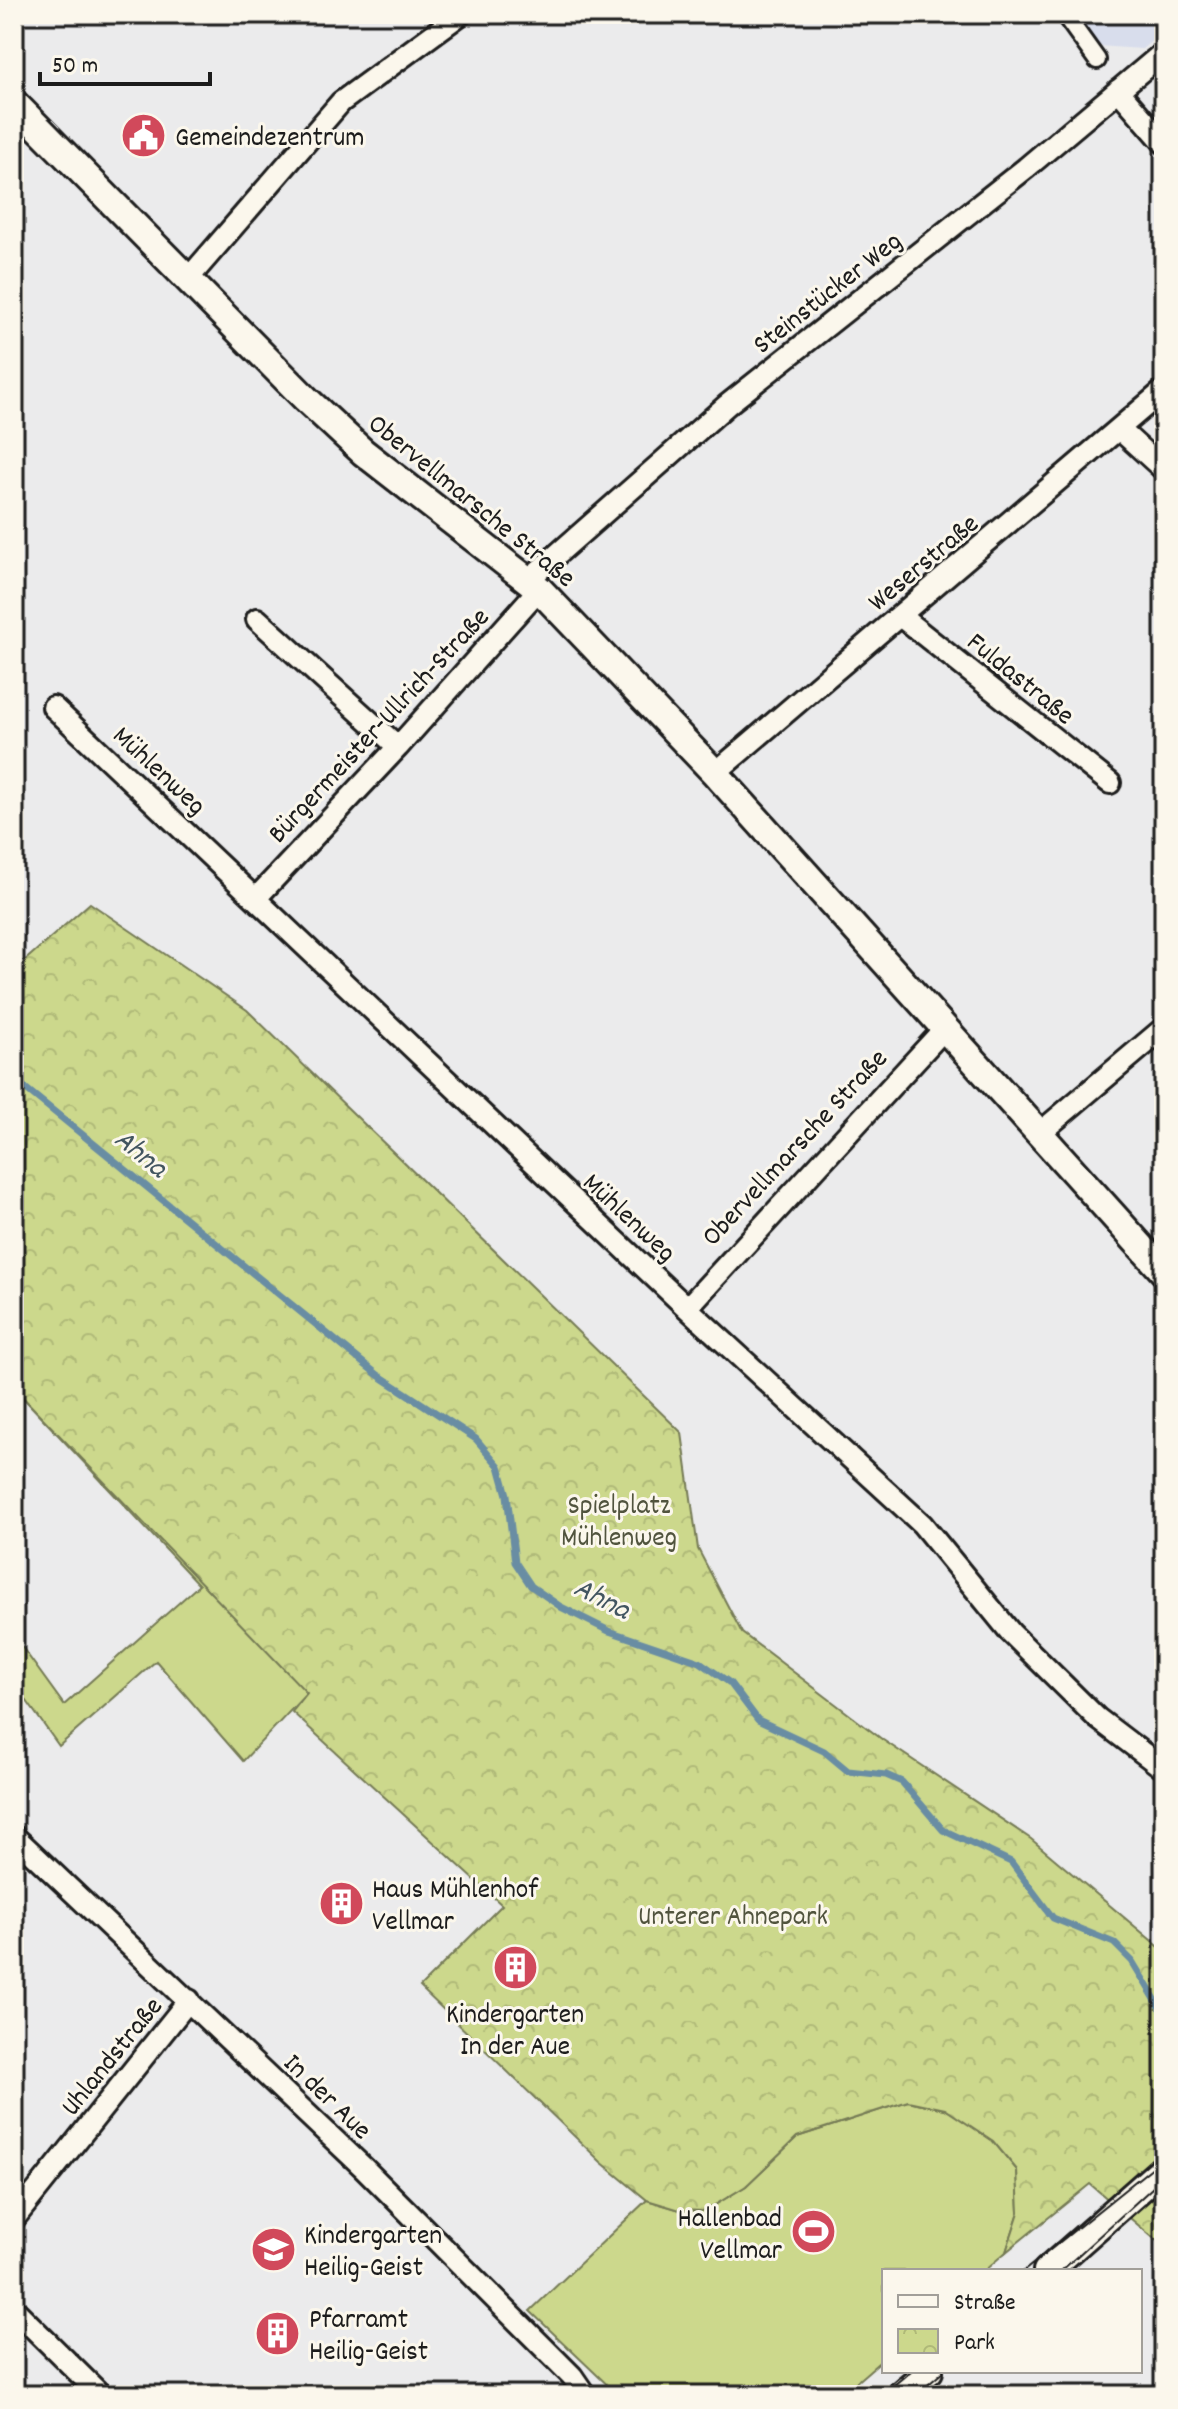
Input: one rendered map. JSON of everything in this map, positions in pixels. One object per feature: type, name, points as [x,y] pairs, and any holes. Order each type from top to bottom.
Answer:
[{"type":"street","points":[[188,279],[341,102],[461,14]]},
{"type":"street","points":[[1064,14],[1097,60]]},
{"type":"street","name":"Steinstücker Weg","points":[[533,585],[727,405],[1026,168],[1164,52]]},
{"type":"street","points":[[1118,90],[1164,143]]},
{"type":"street","name":"Obervellmarsche Straße","points":[[14,103],[363,452],[533,585],[715,773],[1164,1272]]},
{"type":"street","name":"Weserstraße","points":[[715,773],[1164,390]]},
{"type":"street","points":[[1119,429],[1164,470]]},
{"type":"street","name":"Bürgermeister-Ullrich-Straße","points":[[257,897],[398,747],[533,585]]},
{"type":"street","name":"Fuldastraße","points":[[900,616],[1110,783]]},
{"type":"street","points":[[257,619],[398,747]]},
{"type":"street","name":"Mühlenweg","points":[[53,707],[257,897],[687,1308],[922,1524],[1011,1633],[1097,1718],[1164,1769]]},
{"type":"street","name":"Obervellmarsche Straße","points":[[687,1308],[945,1028]]},
{"type":"street","points":[[1041,1132],[1164,1028]]},
{"type":"street","name":"In der Aue","points":[[17,1848],[189,2000],[572,2376],[585,2395]]},
{"type":"street","name":"Uhlandstraße","points":[[14,2219],[189,2000]]},
{"type":"street","points":[[1049,2269],[1163,2169]]},
{"type":"street","points":[[14,2309],[101,2395]]},
{"type":"street","points":[[900,2395],[927,2373]]},
{"type":"shaded area","points":[[1075,14],[1164,14],[1164,31],[1142,49],[1098,46]]},
{"type":"green space","name":"Unterer Ahnepark","points":[[90,903],[247,1010],[682,1433],[698,1549],[742,1633],[883,1740],[1031,1839],[1164,1951],[1164,2247],[1090,2184],[1006,2252],[1019,2212],[1017,2170],[993,2141],[945,2109],[908,2101],[797,2137],[746,2186],[705,2211],[680,2210],[647,2200],[601,2162],[420,1987],[502,1905],[292,1712],[307,1693],[14,1388],[14,970]]},
{"type":"green space","points":[[14,1388],[322,1677],[243,1761],[156,1661],[59,1746],[14,1683],[14,1636],[64,1705],[199,1585]]},
{"type":"green space","name":"Hallenbad Vellmar","points":[[908,2101],[945,2109],[960,2118],[993,2141],[1017,2170],[1019,2212],[1006,2252],[986,2269],[882,2269],[882,2360],[854,2384],[851,2395],[618,2395],[530,2311],[647,2200],[680,2210],[705,2211],[746,2186],[797,2137]]},
{"type":"waterway","name":"Ahna","points":[[14,1079],[378,1375],[476,1439],[499,1466],[507,1495],[515,1562],[531,1586],[561,1607],[609,1631],[700,1662],[730,1683],[758,1720],[824,1751],[848,1771],[886,1775],[902,1782],[943,1830],[1011,1862],[1053,1918],[1114,1943],[1132,1961],[1164,2014]]},
{"type":"tram line","points":[[1026,2269],[1164,2158]]},
{"type":"tram line","points":[[1063,2269],[1164,2177]]},
{"type":"tram line","points":[[882,2395],[909,2373]]},
{"type":"tram line","points":[[916,2395],[942,2373]]},
{"type":"place","name":"Gemeindezentrum","points":[[144,135]]},
{"type":"place","name":"Haus Mühlenhof Vellmar","points":[[341,1903]]},
{"type":"place","name":"Kindergarten In der Aue","points":[[515,1968]]},
{"type":"place","name":"Hallenbad Vellmar","points":[[813,2232]]},
{"type":"place","name":"Kindergarten Heilig-Geist","points":[[273,2249]]},
{"type":"place","name":"Pfarramt Heilig-Geist","points":[[278,2333]]},
{"type":"park label","name":"Spielplatz Mühlenweg","points":[[619,1519]]}]
